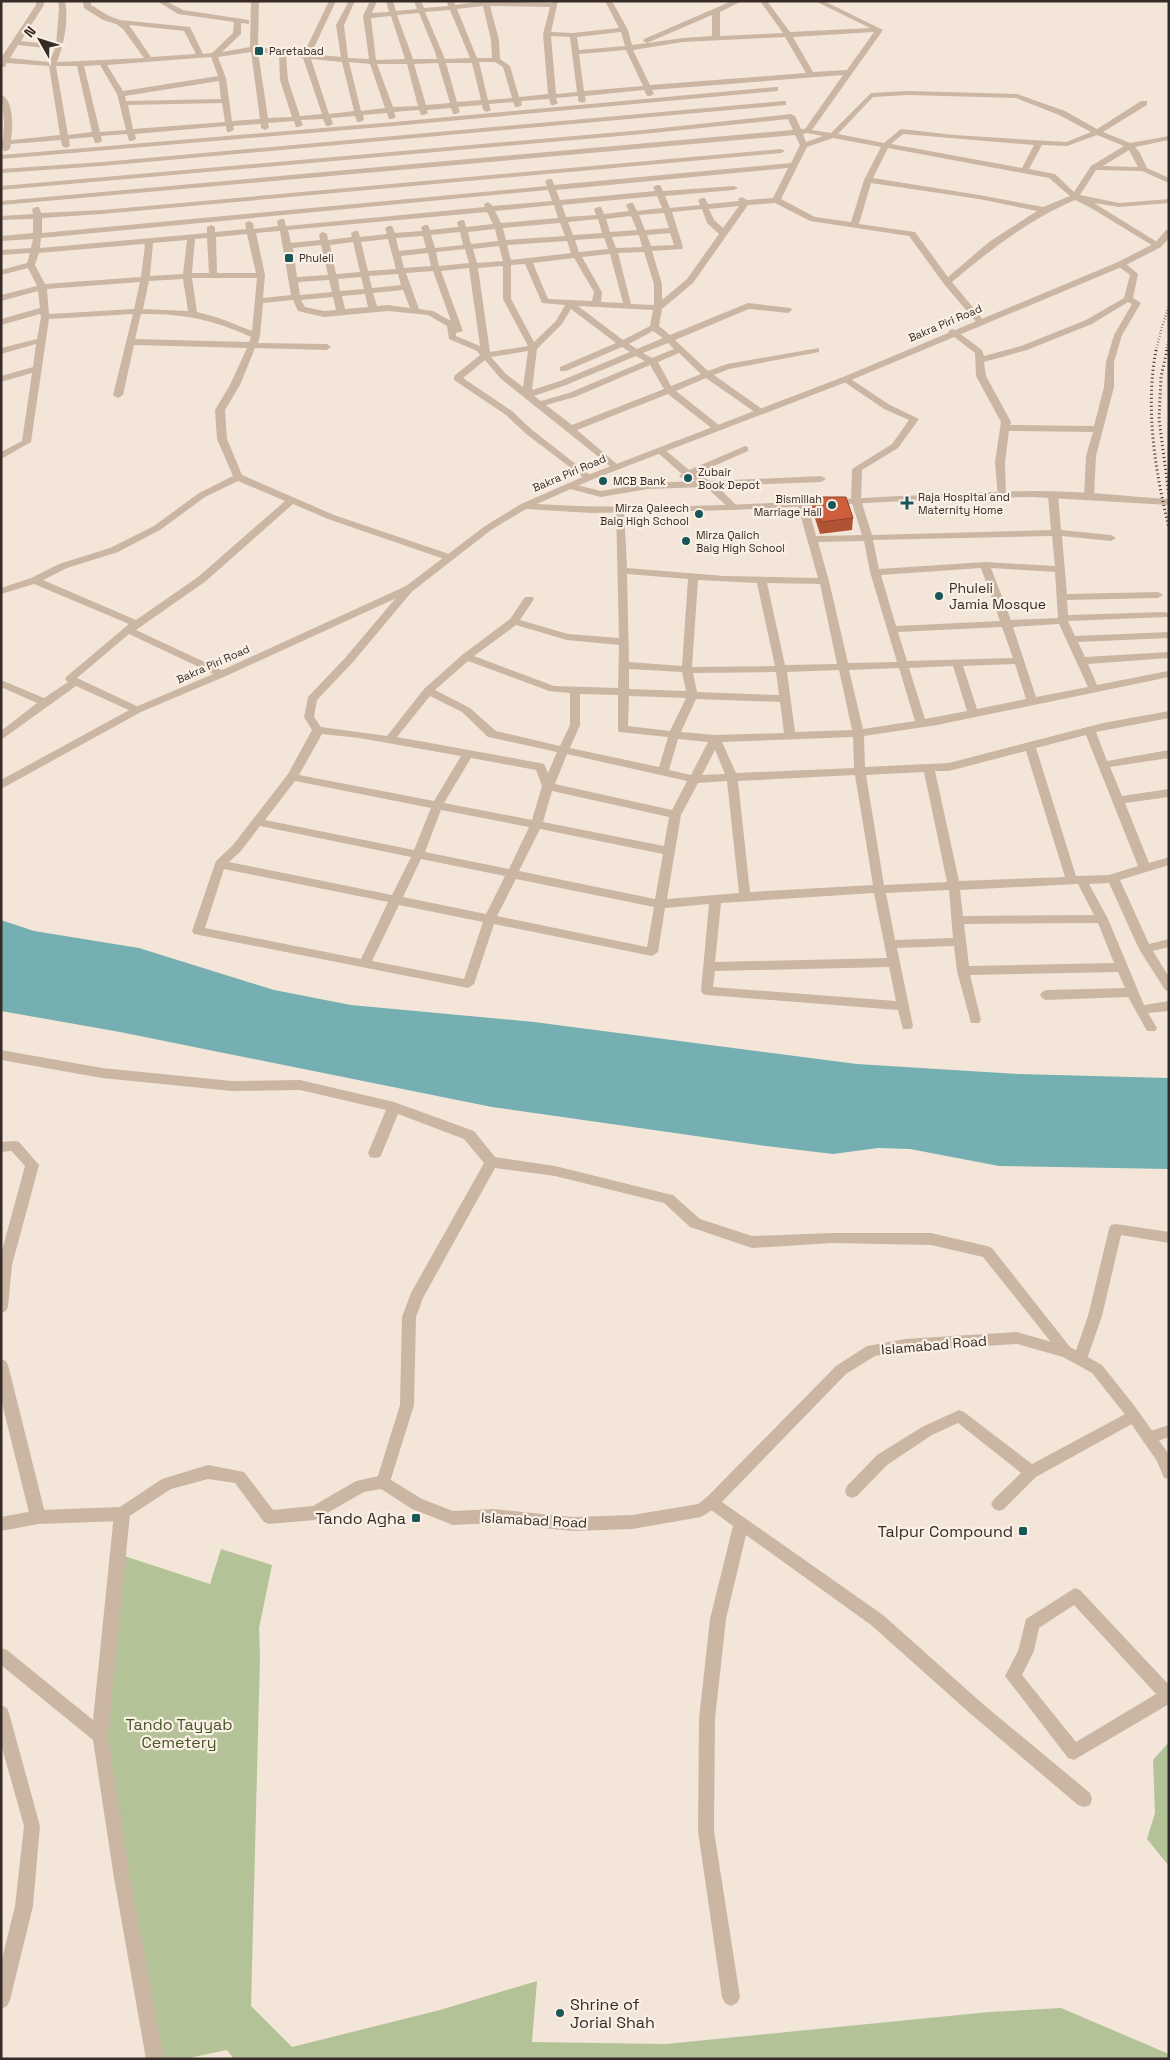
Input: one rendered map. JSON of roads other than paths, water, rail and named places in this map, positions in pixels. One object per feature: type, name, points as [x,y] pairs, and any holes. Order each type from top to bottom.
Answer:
[{"type":"street","points":[[2,62],[40,5],[39,1]]},
{"type":"street","points":[[61,1],[63,9],[59,47],[52,64],[65,137],[68,166],[68,198],[72,232],[69,248]]},
{"type":"street","points":[[87,1],[87,6],[106,18],[119,22],[187,29],[201,56]]},
{"type":"street","points":[[160,1],[181,12],[254,24]]},
{"type":"street","points":[[255,1],[254,49],[263,121],[272,164],[275,196],[288,246],[296,298],[301,309],[324,314],[388,308],[430,313],[451,326],[452,337],[480,349],[503,376],[616,467]]},
{"type":"street","points":[[333,1],[306,56],[335,143],[373,310]]},
{"type":"street","points":[[374,1],[367,16],[373,62],[413,184],[436,269],[463,342]]},
{"type":"street","points":[[389,1],[410,62],[421,108],[448,181],[468,247],[486,355]]},
{"type":"street","points":[[418,1],[441,62],[453,105],[476,162],[484,194],[498,226],[507,261],[507,299],[533,348],[527,395]]},
{"type":"street","points":[[608,1],[624,30],[629,48],[646,88],[662,115],[684,160],[710,222],[724,234]]},
{"type":"street","points":[[629,48],[739,1]]},
{"type":"street","points":[[763,1],[788,35],[811,75]]},
{"type":"street","points":[[818,1],[880,30]]},
{"type":"street","points":[[352,2],[340,25],[345,60],[356,113],[367,140],[373,171],[401,272],[416,311]]},
{"type":"street","points":[[485,3],[495,40],[496,60]]},
{"type":"street","points":[[367,16],[394,14],[451,4],[554,3],[547,34],[552,96],[561,123],[594,199],[613,251],[628,306]]},
{"type":"street","points":[[451,4],[475,61],[484,102],[519,190],[528,223],[542,259]]},
{"type":"street","points":[[716,12],[716,38]]},
{"type":"street","points":[[214,55],[237,34],[238,21]]},
{"type":"street","points":[[119,22],[126,27],[148,60]]},
{"type":"street","points":[[547,34],[573,35],[624,30]]},
{"type":"street","points":[[576,52],[629,48],[684,40],[880,30]]},
{"type":"street","points":[[803,131],[850,72],[880,30]]},
{"type":"street","points":[[573,35],[583,107],[614,166],[634,213],[658,284],[658,308],[654,327]]},
{"type":"street","points":[[15,43],[59,47]]},
{"type":"street","points":[[2,62],[102,63],[214,55],[254,49],[373,62],[496,60],[506,66],[520,113],[552,187],[576,255],[598,292],[596,305]]},
{"type":"street","points":[[282,52],[284,80],[298,119],[308,177],[341,312]]},
{"type":"street","points":[[214,55],[222,78],[240,199],[252,231],[261,275],[256,336],[235,386],[220,410],[222,439],[238,477],[331,517],[448,557]]},
{"type":"street","points":[[102,63],[121,94],[131,131],[136,161],[135,192],[141,225],[139,239],[149,244],[145,280],[118,395]]},
{"type":"street","points":[[80,64],[100,149],[102,179],[99,196],[106,245]]},
{"type":"street","points":[[4,142],[298,119],[389,109],[421,108],[516,98],[768,77],[850,72]]},
{"type":"street","points":[[768,77],[791,116],[803,131],[804,145],[776,200]]},
{"type":"street","points":[[121,94],[222,78]]},
{"type":"street","points":[[733,80],[754,106],[781,151],[793,165]]},
{"type":"street","points":[[677,85],[734,188],[745,203]]},
{"type":"street","points":[[2,157],[556,110],[775,89]]},
{"type":"street","points":[[293,280],[436,269],[507,261],[528,261],[613,251],[679,247],[667,210],[658,193],[654,177],[646,163],[615,91]]},
{"type":"street","points":[[804,145],[832,136],[871,95],[1018,96],[1062,113],[1097,132],[1131,146],[1139,155],[1143,169]]},
{"type":"street","points":[[1,96],[4,98],[7,117],[2,157],[4,170],[15,182],[31,191],[38,216],[36,250],[31,265],[42,287],[45,313],[26,442],[1,456]]},
{"type":"street","points":[[123,103],[226,101]]},
{"type":"street","points":[[4,170],[102,164],[464,133],[783,103]]},
{"type":"street","points":[[855,224],[868,180],[886,145],[902,131],[954,138],[1067,144],[1097,132],[1144,103]]},
{"type":"street","points":[[1,188],[668,129],[791,116]]},
{"type":"street","points":[[198,126],[206,154],[205,186],[212,235],[213,275]]},
{"type":"street","points":[[168,128],[168,158],[177,222],[175,239]]},
{"type":"street","points":[[1,203],[99,196],[803,131],[1052,176],[1075,197],[1094,206],[1158,245]]},
{"type":"street","points":[[1075,197],[1094,168],[1131,146],[1169,138]]},
{"type":"street","points":[[1024,171],[1039,144]]},
{"type":"street","points":[[1,218],[208,203],[781,151]]},
{"type":"street","points":[[1,239],[348,205],[793,165]]},
{"type":"street","points":[[1094,168],[1143,169],[1168,179]]},
{"type":"street","points":[[868,180],[979,197],[1044,210]]},
{"type":"street","points":[[1,253],[388,220],[658,193],[734,188]]},
{"type":"street","points":[[948,282],[992,244],[1044,210],[1075,197],[1119,205],[1169,201]]},
{"type":"street","points":[[288,246],[776,200],[814,219],[912,234],[980,321]]},
{"type":"street","points":[[528,261],[545,301],[658,308],[690,281],[745,203]]},
{"type":"street","points":[[396,254],[536,240],[674,230]]},
{"type":"street","name":"Bakra Piri Road","points":[[1,785],[137,710],[222,674],[410,588],[488,528],[524,506],[588,478],[846,379],[952,332],[1121,264],[1158,245],[1169,232]]},
{"type":"street","points":[[191,237],[187,276],[193,314]]},
{"type":"street","points":[[981,360],[1024,348],[1089,322],[1128,299],[1134,274],[1121,264]]},
{"type":"street","points":[[1,273],[31,265]]},
{"type":"street","points":[[1,298],[42,287],[187,276],[261,275]]},
{"type":"street","points":[[259,301],[407,287]]},
{"type":"street","points":[[1090,496],[1091,456],[1109,387],[1110,362],[1118,335],[1137,303],[1128,299]]},
{"type":"street","points":[[570,304],[622,344],[653,362],[669,390],[717,428]]},
{"type":"street","points":[[570,304],[559,322],[533,348],[486,355],[458,378],[509,413],[528,431],[588,478]]},
{"type":"street","points":[[527,395],[563,383],[748,306],[788,310]]},
{"type":"street","points":[[1,322],[45,313],[138,312],[193,314],[237,327],[256,336]]},
{"type":"street","points":[[563,369],[622,344],[654,327]]},
{"type":"street","points":[[654,327],[671,338],[679,350],[707,375],[759,412]]},
{"type":"street","points":[[952,332],[979,352],[981,376],[1006,422],[1000,462],[1001,495]]},
{"type":"street","points":[[1,351],[42,340]]},
{"type":"street","points":[[131,342],[327,347]]},
{"type":"street","points":[[540,404],[572,395],[679,350]]},
{"type":"street","points":[[571,429],[727,367],[816,350]]},
{"type":"street","points":[[1,379],[37,369]]},
{"type":"street","points":[[846,379],[887,407],[914,420],[895,446],[857,468],[856,500],[868,538],[875,572],[921,724]]},
{"type":"street","points":[[1006,428],[1098,429]]},
{"type":"street","points":[[663,485],[744,449]]},
{"type":"street","points":[[660,451],[688,474],[708,484],[733,507]]},
{"type":"street","points":[[1,591],[36,580],[64,566],[114,550],[157,528],[202,496],[238,477]]},
{"type":"street","points":[[569,486],[602,494],[663,485],[822,479]]},
{"type":"street","points":[[1053,494],[1063,619],[1094,689]]},
{"type":"street","points":[[524,506],[591,510],[733,507],[856,500],[1053,494],[1169,502]]},
{"type":"street","points":[[137,710],[70,679],[132,627],[202,579],[292,500]]},
{"type":"street","points":[[802,503],[824,581],[858,733],[860,771],[879,889],[907,1026]]},
{"type":"street","points":[[619,509],[622,571],[623,729],[715,739],[858,733],[921,724],[1168,674]]},
{"type":"street","points":[[812,539],[1057,533],[1111,538]]},
{"type":"street","points":[[875,572],[985,565],[1060,569]]},
{"type":"street","points":[[985,565],[1020,661],[1032,701]]},
{"type":"street","points":[[622,571],[824,581]]},
{"type":"street","points":[[663,772],[674,734],[692,696],[687,669],[693,576]]},
{"type":"street","points":[[762,579],[781,669],[790,736]]},
{"type":"street","points":[[36,580],[82,602],[92,603],[132,627],[222,674]]},
{"type":"street","points":[[410,588],[349,660],[312,699],[309,717],[318,730],[359,734],[540,767],[548,786]]},
{"type":"street","points":[[1062,597],[1158,595]]},
{"type":"street","points":[[390,740],[428,691],[466,656],[514,621],[530,599]]},
{"type":"street","points":[[892,629],[1164,615]]},
{"type":"street","points":[[514,621],[567,637],[623,642]]},
{"type":"street","points":[[1071,639],[1169,635]]},
{"type":"street","points":[[1081,660],[1169,655]]},
{"type":"street","points":[[466,656],[553,689],[785,699]]},
{"type":"street","points":[[623,665],[687,669],[781,669],[1020,661]]},
{"type":"street","points":[[957,663],[973,714]]},
{"type":"street","points":[[1,682],[45,702]]},
{"type":"street","points":[[1,737],[45,702],[75,682]]},
{"type":"street","points":[[318,730],[292,778],[237,848],[220,864],[198,931],[468,984],[490,919],[536,825],[548,786],[575,725],[575,690]]},
{"type":"street","points":[[428,691],[466,710],[492,734],[694,779],[949,767],[1090,730],[1169,714]]},
{"type":"street","points":[[1090,730],[1145,868]]},
{"type":"street","points":[[715,739],[732,777],[745,897]]},
{"type":"street","points":[[220,864],[652,952],[675,815],[715,739]]},
{"type":"street","points":[[1030,746],[1077,881],[1102,919],[1140,1010],[1151,1028]]},
{"type":"street","points":[[364,964],[418,854],[438,806],[468,754]]},
{"type":"street","points":[[1103,765],[1169,754]]},
{"type":"street","points":[[929,768],[954,886],[956,920],[961,942],[964,971],[975,1020]]},
{"type":"street","points":[[292,778],[669,851]]},
{"type":"street","points":[[548,786],[675,815]]},
{"type":"street","points":[[1118,800],[1169,793]]},
{"type":"street","points":[[257,822],[660,904],[879,889],[1113,878],[1169,861]]},
{"type":"street","points":[[1113,878],[1145,949],[1169,987]]},
{"type":"street","points":[[715,899],[707,991],[903,1006]]},
{"type":"street","points":[[956,920],[1102,919]]},
{"type":"street","points":[[891,944],[961,942]]},
{"type":"street","points":[[1145,949],[1169,944]]},
{"type":"street","points":[[709,967],[814,966],[894,962]]},
{"type":"street","points":[[964,971],[1122,967]]},
{"type":"street","points":[[1046,995],[1133,992]]},
{"type":"street","points":[[1140,1010],[1169,1006]]},
{"type":"street","points":[[1,1055],[102,1073],[130,1076],[232,1086],[300,1085],[394,1107],[469,1135],[491,1162],[555,1171],[668,1199],[695,1223],[752,1242],[832,1238],[931,1239],[987,1252],[1067,1352]]},
{"type":"street","points":[[375,1153],[394,1107]]},
{"type":"street","points":[[1,1307],[5,1265],[32,1165],[7,1146]]},
{"type":"street","points":[[1,1524],[38,1517],[122,1514],[167,1484],[208,1472],[239,1478],[269,1517],[315,1512],[361,1486],[383,1482],[407,1405],[409,1317],[416,1296],[491,1162]]},
{"type":"street","points":[[1080,1359],[1095,1316],[1116,1229],[1169,1238]]},
{"type":"street","name":"Islamabad Road","points":[[383,1482],[417,1504],[453,1518],[493,1516],[573,1524],[632,1522],[701,1510],[712,1502],[841,1370],[872,1350],[905,1345],[1017,1338],[1067,1352],[1097,1369],[1134,1416],[1163,1458],[1169,1473]]},
{"type":"street","points":[[1,1365],[38,1517]]},
{"type":"street","points":[[852,1491],[882,1460],[928,1431],[959,1416],[1031,1472]]},
{"type":"street","points":[[999,1504],[1031,1472],[1134,1416]]},
{"type":"street","points":[[1149,1438],[1169,1431]]},
{"type":"street","points":[[712,1502],[877,1620],[978,1710],[1084,1798]]},
{"type":"street","points":[[122,1514],[100,1736],[122,1878],[155,2059]]},
{"type":"street","points":[[731,1997],[706,1831],[707,1719],[718,1619],[742,1523]]},
{"type":"street","points":[[1075,1595],[1168,1696],[1074,1752],[1012,1676],[1023,1660],[1030,1642],[1032,1624],[1075,1595]]},
{"type":"street","points":[[1,1655],[100,1736]]},
{"type":"street","points":[[1,1713],[32,1826],[24,1906],[1,2000]]},
{"type":"water","points":[[1,920],[34,931],[139,948],[274,990],[351,1005],[534,1022],[857,1064],[1018,1074],[1169,1078],[1169,1169],[999,1166],[910,1149],[878,1148],[833,1154],[766,1146],[492,1107],[120,1032],[1,1011]]},
{"type":"railway","points":[[1156,351],[1169,306]]},
{"type":"railway","points":[[1166,351],[1169,339]]},
{"type":"railway","points":[[1156,350],[1151,394],[1153,439],[1169,528]]},
{"type":"railway","points":[[1167,350],[1161,377],[1159,419],[1169,496]]},
{"type":"place","name":"Paretabad","points":[[259,51]]},
{"type":"place","name":"Phuleli","points":[[289,258]]},
{"type":"place","name":"Zubair Book Depot","points":[[688,478]]},
{"type":"place","name":"MCB Bank","points":[[603,481]]},
{"type":"place","name":"Raja Hospital and Maternity Home","points":[[907,503]]},
{"type":"place","name":"Bismillah Marriage Hall","points":[[832,505]]},
{"type":"place","name":"Mirza Qaleech Baig High School","points":[[699,514]]},
{"type":"place","name":"Mirza Qalich Baig High School","points":[[686,541]]},
{"type":"place","name":"Phuleli Jamia Mosque","points":[[939,596]]},
{"type":"place","name":"Tando Agha","points":[[416,1518]]},
{"type":"place","name":"Talpur Compound","points":[[1023,1531]]},
{"type":"place","name":"Shrine of Jorial Shah","points":[[560,2013]]},
{"type":"park label","name":"Tando Tayyab Cemetery","points":[[179,1733]]}]
